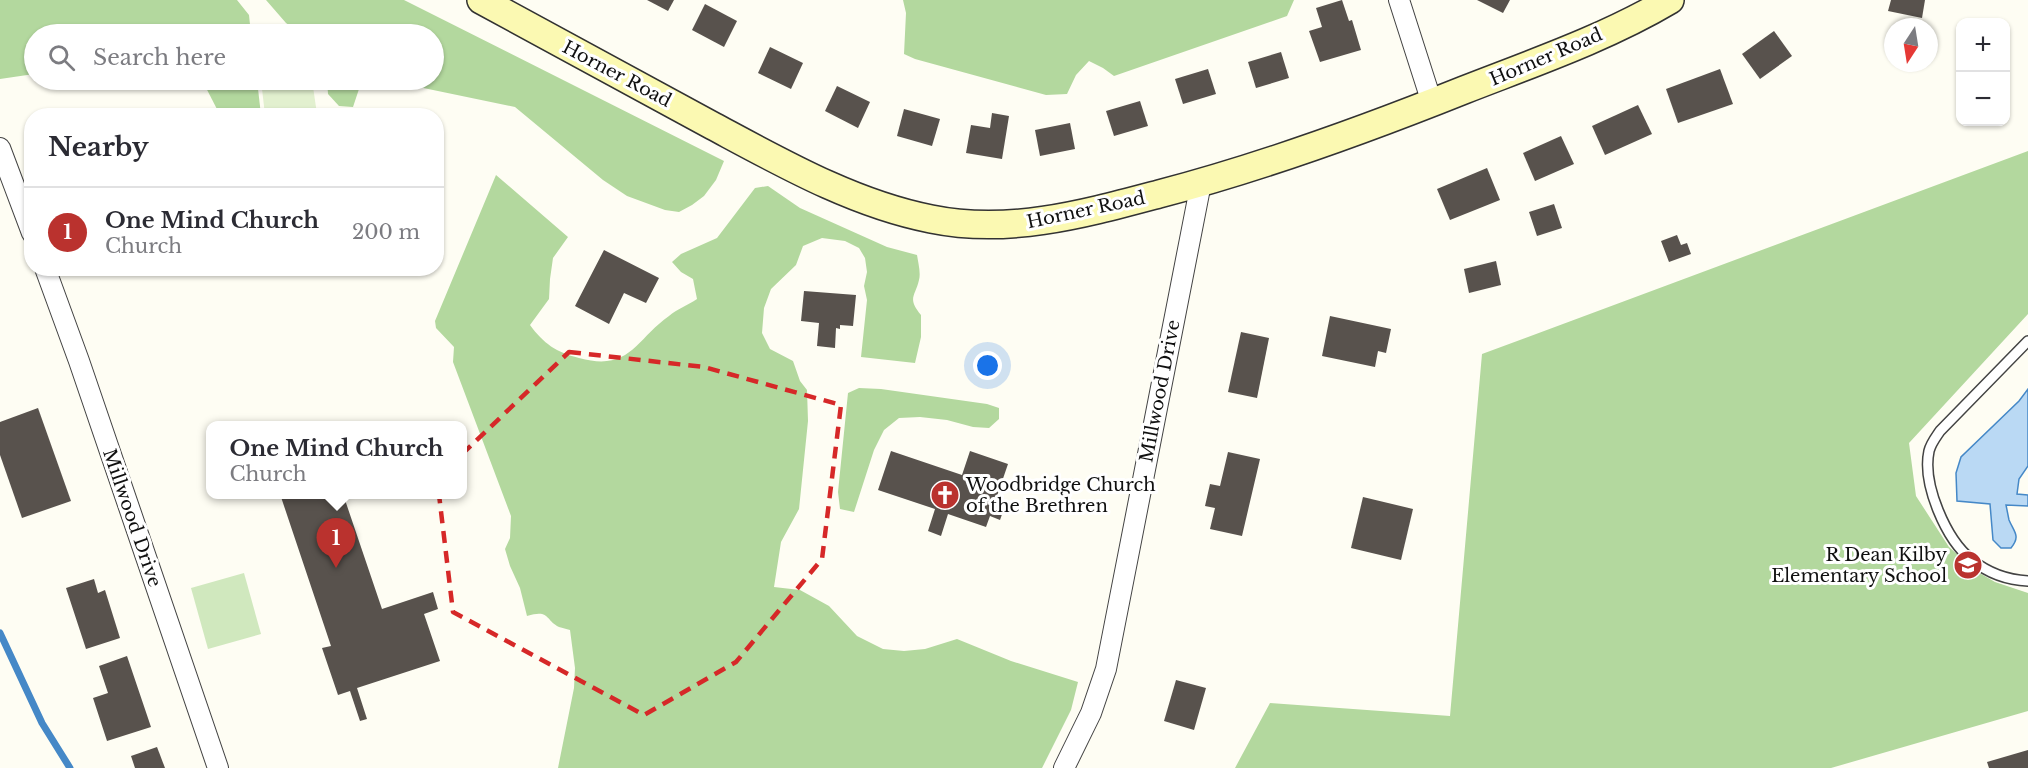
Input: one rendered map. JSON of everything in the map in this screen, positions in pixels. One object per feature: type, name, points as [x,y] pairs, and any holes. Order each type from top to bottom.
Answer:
[{"type":"main road","name":"Horner Road","points":[[481,0],[802,173],[887,208],[955,223],[987,226],[1043,222],[1118,206],[1201,183],[1301,151],[1569,49],[1654,10],[1670,0]]},
{"type":"street","points":[[1399,0],[1432,103]]},
{"type":"street","points":[[0,148],[24,212]]},
{"type":"street","name":"Millwood Drive","points":[[1064,768],[1091,713],[1106,669],[1201,183]]},
{"type":"street","name":"Millwood Drive","points":[[48,276],[218,768]]},
{"type":"lane","points":[[2028,341],[1940,431],[1930,448],[1928,468],[1933,495],[1941,514],[1950,534],[1966,555],[1980,566],[2002,577],[2028,581]]},
{"type":"highlighted area","points":[[569,352],[704,367],[841,405],[822,559],[736,662],[644,715],[453,612],[437,478]]},
{"type":"green space","points":[[0,0],[237,0],[249,15],[250,24],[24,24],[24,75],[0,79]]},
{"type":"green space","points":[[266,0],[404,0],[724,161],[716,180],[704,196],[679,212],[665,210],[627,196],[603,180],[515,107],[433,90],[444,90],[444,24],[286,23]]},
{"type":"green space","points":[[903,0],[1294,0],[1287,16],[1114,76],[1089,61],[1076,75],[1067,94],[1046,95],[904,54],[906,13]]},
{"type":"green space","points":[[207,90],[258,90],[260,108],[216,108]]},
{"type":"green space","points":[[262,90],[313,90],[316,108],[264,108]]},
{"type":"green space","points":[[328,90],[359,90],[353,107],[339,106],[328,94]]},
{"type":"green space","points":[[2028,151],[2028,314],[1909,443],[1916,496],[1949,547],[1976,571],[1995,582],[2028,593],[2028,711],[1831,768],[1235,768],[1270,703],[1450,716],[1482,354]]},
{"type":"green space","points":[[496,175],[568,237],[553,258],[549,299],[530,325],[551,346],[579,358],[610,361],[621,357],[657,325],[697,299],[693,279],[681,272],[672,262],[681,254],[717,238],[755,188],[768,186],[800,208],[887,247],[917,255],[920,277],[913,301],[921,315],[921,337],[915,363],[861,357],[867,300],[864,286],[867,272],[865,258],[859,248],[845,241],[822,238],[803,246],[796,265],[771,289],[764,308],[762,333],[770,349],[793,361],[800,381],[807,390],[808,421],[799,509],[781,542],[774,587],[800,590],[829,606],[857,636],[883,649],[904,651],[925,649],[957,639],[1011,661],[1078,682],[1071,710],[1042,768],[558,768],[574,688],[575,668],[570,630],[559,627],[544,615],[527,616],[520,588],[505,549],[510,538],[511,516],[453,362],[454,347],[436,328],[435,321]]},
{"type":"green space","points":[[859,388],[987,404],[999,408],[999,419],[989,428],[920,417],[899,418],[884,430],[874,450],[854,512],[840,509],[838,492],[848,393]]},
{"type":"green space","points":[[244,573],[261,634],[208,649],[191,588]]},
{"type":"water","points":[[2028,389],[2028,466],[2019,479],[2017,494],[2028,495],[2028,506],[2006,505],[2016,540],[2011,548],[2001,548],[1993,540],[1990,504],[1957,501],[1956,473],[1961,457],[2019,401]]},
{"type":"building","points":[[647,0],[674,0],[668,11]]},
{"type":"building","points":[[1342,0],[1349,21],[1352,20],[1361,50],[1320,62],[1309,31],[1322,27],[1316,8]]},
{"type":"building","points":[[1477,0],[1510,0],[1503,13]]},
{"type":"building","points":[[1891,0],[1925,0],[1922,18],[1888,11]]},
{"type":"building","points":[[705,4],[737,21],[724,47],[692,30]]},
{"type":"building","points":[[1774,31],[1792,56],[1760,79],[1742,54]]},
{"type":"building","points":[[770,47],[803,63],[791,89],[758,73]]},
{"type":"building","points":[[1281,52],[1289,78],[1256,88],[1248,62]]},
{"type":"building","points":[[1208,69],[1216,94],[1183,104],[1175,79]]},
{"type":"building","points":[[1720,69],[1733,104],[1678,123],[1666,89]]},
{"type":"building","points":[[837,86],[870,102],[858,128],[825,111]]},
{"type":"building","points":[[1140,101],[1148,126],[1114,136],[1106,111]]},
{"type":"building","points":[[1638,105],[1652,134],[1605,155],[1592,126]]},
{"type":"building","points":[[904,109],[940,119],[932,146],[897,136]]},
{"type":"building","points":[[992,113],[1009,116],[1002,159],[966,153],[971,125],[990,128]]},
{"type":"building","points":[[1070,123],[1075,149],[1040,156],[1035,130]]},
{"type":"building","points":[[1561,136],[1574,164],[1535,181],[1523,153]]},
{"type":"building","points":[[1487,168],[1500,200],[1450,220],[1437,189]]},
{"type":"building","points":[[1554,204],[1562,228],[1537,236],[1529,212]]},
{"type":"building","points":[[1677,235],[1681,245],[1687,243],[1691,254],[1669,262],[1661,241]]},
{"type":"building","points":[[604,250],[659,278],[646,303],[624,293],[609,324],[575,306]]},
{"type":"building","points":[[1496,261],[1501,285],[1469,293],[1464,269]]},
{"type":"building","points":[[804,291],[856,295],[853,326],[840,325],[840,329],[836,328],[835,348],[817,346],[819,323],[801,321]]},
{"type":"building","points":[[1330,316],[1391,329],[1386,353],[1378,351],[1375,367],[1322,356]]},
{"type":"building","points":[[1241,332],[1269,338],[1257,398],[1228,392]]},
{"type":"building","points":[[38,408],[71,501],[22,518],[0,455],[0,422]]},
{"type":"building","name":"Woodbridge Church of the Brethren","points":[[891,451],[962,475],[970,451],[1008,464],[996,499],[1006,503],[1000,520],[990,516],[986,527],[948,514],[941,536],[928,531],[935,509],[878,490]]},
{"type":"building","points":[[1228,452],[1260,459],[1242,536],[1210,529],[1215,508],[1205,506],[1210,484],[1220,486]]},
{"type":"building","points":[[1363,497],[1413,509],[1401,560],[1351,548]]},
{"type":"building","points":[[282,499],[345,499],[382,609],[433,592],[438,609],[424,614],[440,661],[357,688],[367,719],[360,721],[350,691],[338,695],[322,648],[331,646]]},
{"type":"building","points":[[94,579],[98,593],[105,590],[120,638],[86,649],[66,588]]},
{"type":"building","points":[[127,656],[151,727],[107,741],[93,698],[108,693],[99,666]]},
{"type":"building","points":[[1176,680],[1206,688],[1194,730],[1164,721]]},
{"type":"building","points":[[157,747],[165,768],[135,768],[131,756]]},
{"type":"building","points":[[2028,750],[2028,768],[1989,768],[1987,762]]},
{"type":"waterway","points":[[0,633],[42,723],[70,768]]},
{"type":"place","name":"Woodbridge Church of the Brethren","points":[[945,495]]},
{"type":"place","name":"R Dean Kilby Elementary School","points":[[1968,565]]},
{"type":"place","name":"One Mind Church","points":[[336,568]]}]
